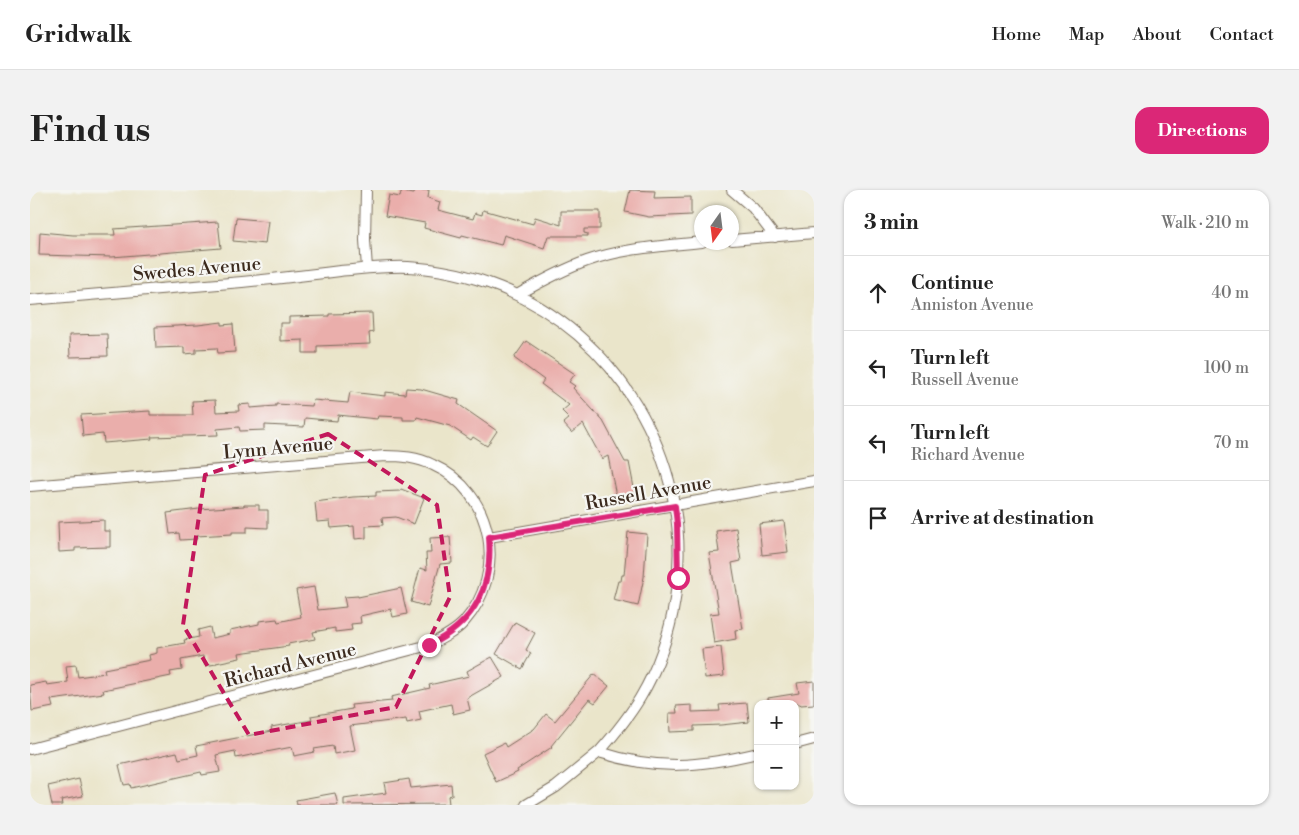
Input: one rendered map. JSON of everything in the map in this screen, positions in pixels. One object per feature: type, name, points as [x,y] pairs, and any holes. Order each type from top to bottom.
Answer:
[{"type":"street","points":[[366,190],[365,240],[367,268]]},
{"type":"street","points":[[732,190],[753,208],[775,237]]},
{"type":"street","points":[[739,240],[814,233]]},
{"type":"street","points":[[518,295],[565,270],[605,256],[641,248],[694,243]]},
{"type":"street","name":"Swedes Avenue","points":[[30,300],[245,282],[367,268],[410,267],[445,271],[488,283],[518,295],[539,306],[568,326],[595,350],[619,377],[639,406],[655,438],[667,472],[675,506],[678,578],[672,614],[663,648],[640,697],[621,727],[599,752],[556,787],[526,805]]},
{"type":"street","name":"Lynn Avenue","points":[[30,486],[402,456],[433,465],[451,475],[466,490],[482,514],[489,537]]},
{"type":"street","name":"Russell Avenue","points":[[489,537],[814,481]]},
{"type":"street","name":"Richard Avenue","points":[[30,749],[429,645],[460,625],[479,600],[488,576],[489,537]]},
{"type":"street","points":[[799,743],[814,739]]},
{"type":"street","points":[[599,752],[626,761],[660,765],[706,763],[754,754]]},
{"type":"highlighted area","points":[[328,434],[437,505],[450,597],[396,707],[249,735],[183,625],[205,475]]},
{"type":"building","points":[[415,190],[429,190],[428,198],[440,202],[438,210],[473,219],[475,213],[482,215],[483,210],[533,224],[535,217],[561,225],[561,211],[600,211],[600,229],[584,229],[584,233],[588,234],[588,236],[548,236],[544,248],[504,235],[501,245],[462,235],[461,238],[424,228],[425,223],[385,216],[389,195],[400,197],[401,192],[414,194]]},
{"type":"building","points":[[630,190],[655,191],[654,198],[691,197],[691,215],[649,217],[625,212]]},
{"type":"building","points":[[236,218],[268,221],[265,244],[233,241]]},
{"type":"building","points":[[218,222],[221,248],[112,257],[39,255],[40,232],[73,235],[115,235],[114,229]]},
{"type":"building","points":[[372,313],[373,332],[369,333],[370,344],[317,346],[317,353],[303,353],[303,340],[280,341],[280,323],[289,323],[289,317]]},
{"type":"building","points":[[222,322],[222,325],[233,324],[235,352],[218,353],[217,348],[196,349],[196,353],[184,354],[184,347],[156,348],[155,327]]},
{"type":"building","points":[[107,334],[108,356],[70,357],[69,335]]},
{"type":"building","points":[[526,341],[575,374],[569,382],[575,386],[573,388],[603,421],[625,462],[629,462],[635,493],[616,496],[608,456],[602,459],[583,424],[572,433],[563,423],[569,418],[562,411],[569,405],[541,384],[544,380],[514,358]]},
{"type":"building","points":[[406,388],[421,389],[459,400],[458,404],[497,431],[487,446],[473,437],[471,440],[450,426],[417,417],[416,420],[403,420],[403,417],[378,416],[377,419],[338,415],[337,421],[305,418],[304,427],[265,425],[265,430],[240,431],[239,427],[217,429],[218,435],[151,437],[152,439],[104,443],[103,434],[83,436],[81,415],[150,411],[150,415],[193,415],[192,401],[215,400],[216,412],[239,411],[238,405],[250,404],[250,408],[276,406],[276,404],[312,406],[313,400],[348,403],[350,392],[385,396],[385,392],[405,394]]},
{"type":"building","points":[[401,489],[424,498],[414,524],[396,517],[382,518],[383,525],[366,526],[366,538],[355,539],[354,526],[331,528],[330,521],[317,522],[315,502],[376,496],[376,492],[400,491]]},
{"type":"building","points":[[259,505],[259,510],[268,510],[268,528],[247,527],[247,532],[196,536],[197,539],[180,540],[179,533],[170,534],[167,513]]},
{"type":"building","points":[[104,520],[104,531],[110,531],[110,547],[75,548],[75,551],[59,552],[58,522]]},
{"type":"building","points":[[784,521],[788,552],[762,555],[759,524]]},
{"type":"building","points":[[736,528],[741,561],[732,563],[743,629],[735,630],[736,639],[714,643],[710,614],[719,613],[709,553],[719,552],[716,531]]},
{"type":"building","points":[[628,532],[647,534],[644,577],[638,606],[613,600],[618,581],[621,581],[622,575],[624,575]]},
{"type":"building","points":[[450,537],[452,563],[440,564],[428,607],[411,602],[420,568],[427,570],[426,553],[431,553],[430,538]]},
{"type":"building","points":[[314,587],[318,610],[346,607],[344,597],[358,597],[401,588],[407,614],[393,617],[391,609],[360,616],[361,623],[351,624],[352,630],[335,632],[335,628],[313,632],[315,639],[288,644],[289,646],[239,653],[240,658],[216,664],[205,666],[203,656],[181,660],[182,670],[170,672],[171,676],[103,690],[104,693],[51,700],[53,707],[32,711],[30,685],[46,682],[47,685],[68,682],[66,666],[76,665],[78,677],[105,673],[104,669],[150,660],[149,655],[157,653],[157,648],[185,643],[184,640],[199,637],[198,630],[210,627],[212,638],[230,634],[230,630],[259,624],[259,621],[277,619],[278,622],[301,617],[296,590]]},
{"type":"building","points":[[515,622],[535,633],[526,650],[531,653],[522,669],[496,654]]},
{"type":"building","points":[[721,647],[724,676],[705,678],[702,649]]},
{"type":"building","points":[[492,657],[504,677],[467,698],[470,710],[453,714],[451,704],[419,711],[421,720],[407,723],[406,719],[350,726],[355,750],[334,754],[333,746],[314,749],[315,752],[294,756],[292,747],[236,758],[235,751],[216,755],[220,772],[202,775],[201,772],[131,788],[130,784],[124,785],[119,765],[177,752],[179,759],[198,755],[196,746],[272,731],[271,727],[312,720],[311,716],[352,709],[351,705],[392,701],[391,697],[430,688],[429,685],[469,676],[467,671]]},
{"type":"building","points":[[594,674],[609,686],[595,703],[589,699],[552,747],[517,770],[518,772],[496,782],[483,753],[504,743],[506,747],[534,729],[546,714],[555,721]]},
{"type":"building","points":[[814,681],[814,704],[801,705],[799,700],[768,700],[768,698],[799,693],[797,683]]},
{"type":"building","points":[[747,703],[749,722],[694,726],[694,731],[670,732],[669,713],[677,713],[676,706],[692,705],[692,712],[720,711],[719,705]]},
{"type":"building","points":[[79,779],[83,796],[61,800],[62,805],[52,805],[48,786]]},
{"type":"building","points":[[409,779],[411,788],[451,784],[452,795],[448,796],[449,804],[344,805],[344,799],[386,793],[384,783]]},
{"type":"building","points":[[335,793],[338,805],[297,805],[296,800]]},
{"type":"route","points":[[429,645],[464,622],[481,596],[488,576],[489,537],[675,506],[678,578]]}]
